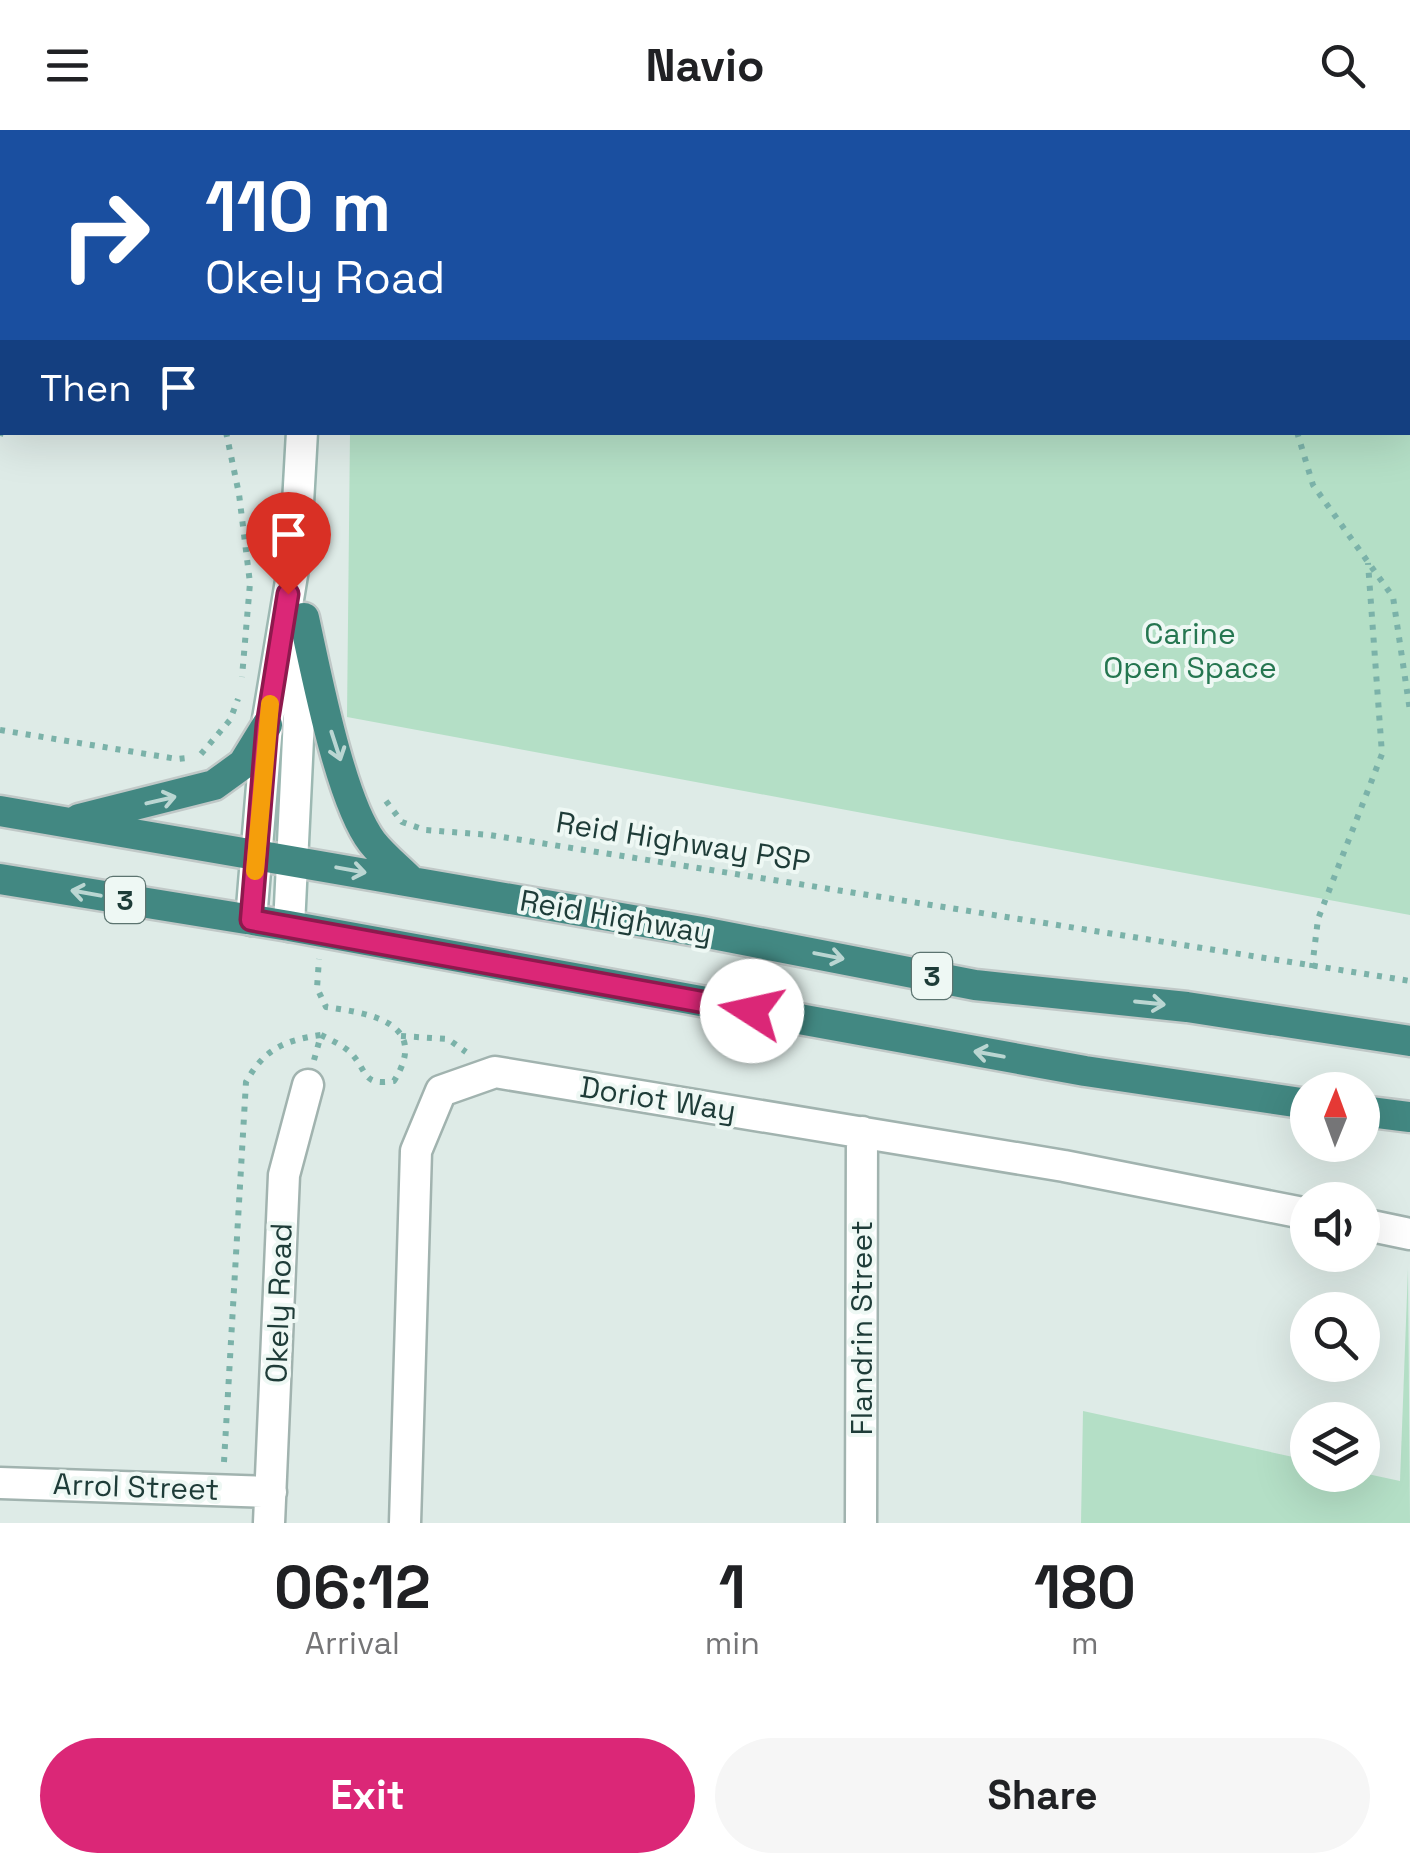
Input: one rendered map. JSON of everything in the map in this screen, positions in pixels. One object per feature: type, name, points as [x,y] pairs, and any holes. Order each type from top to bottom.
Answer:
[{"type":"highway","points":[[304,618],[328,722],[354,801],[370,840],[411,880]]},
{"type":"highway","points":[[66,822],[214,785],[243,764],[267,725]]},
{"type":"highway","name":"Reid Highway","points":[[0,811],[411,880],[975,985],[1187,1007],[1410,1041]]},
{"type":"highway","name":"3","points":[[0,878],[323,932],[1085,1071],[1290,1101]]},
{"type":"highway","points":[[1380,1113],[1410,1117]]},
{"type":"street","points":[[251,920],[267,725],[294,557],[302,435]]},
{"type":"street","points":[[288,926],[304,618],[294,557]]},
{"type":"street","name":"Doriot Way","points":[[405,1523],[416,1151],[441,1090],[495,1072],[1064,1166],[1290,1210]]},
{"type":"street","name":"Okely Road","points":[[269,1523],[284,1175],[308,1085]]},
{"type":"street","name":"Flandrin Street","points":[[862,1132],[862,1523]]},
{"type":"street","points":[[1380,1228],[1410,1234]]},
{"type":"street","name":"Arrol Street","points":[[0,1483],[271,1492]]},
{"type":"path","points":[[0,730],[177,759],[200,755],[230,720],[242,689],[250,582],[227,435]]},
{"type":"path","points":[[1298,435],[1313,485],[1393,597],[1410,712]]},
{"type":"path","points":[[1312,968],[1318,920],[1382,754],[1368,563]]},
{"type":"path","points":[[200,755],[214,785]]},
{"type":"path","name":"Reid Highway PSP","points":[[354,801],[379,791],[402,822],[425,830],[490,835],[1410,981]]},
{"type":"path","points":[[323,932],[317,988],[326,1008],[376,1014],[401,1036],[448,1039],[495,1072]]},
{"type":"path","points":[[222,1490],[246,1082],[270,1050],[289,1039],[321,1035],[347,1048],[364,1076],[376,1084],[394,1081],[404,1064],[401,1036]]},
{"type":"path","points":[[308,1085],[321,1035]]},
{"type":"green space","name":"Carine Open Space","points":[[350,435],[1410,435],[1410,915],[347,717]]},
{"type":"green space","points":[[1408,1268],[1410,1523],[1081,1523],[1083,1411],[1290,1456],[1290,1492],[1380,1492],[1380,1477],[1400,1481]]},
{"type":"slow traffic","points":[[255,871],[270,704]]},
{"type":"route","points":[[288,594],[267,725],[251,920],[752,1011]]}]
